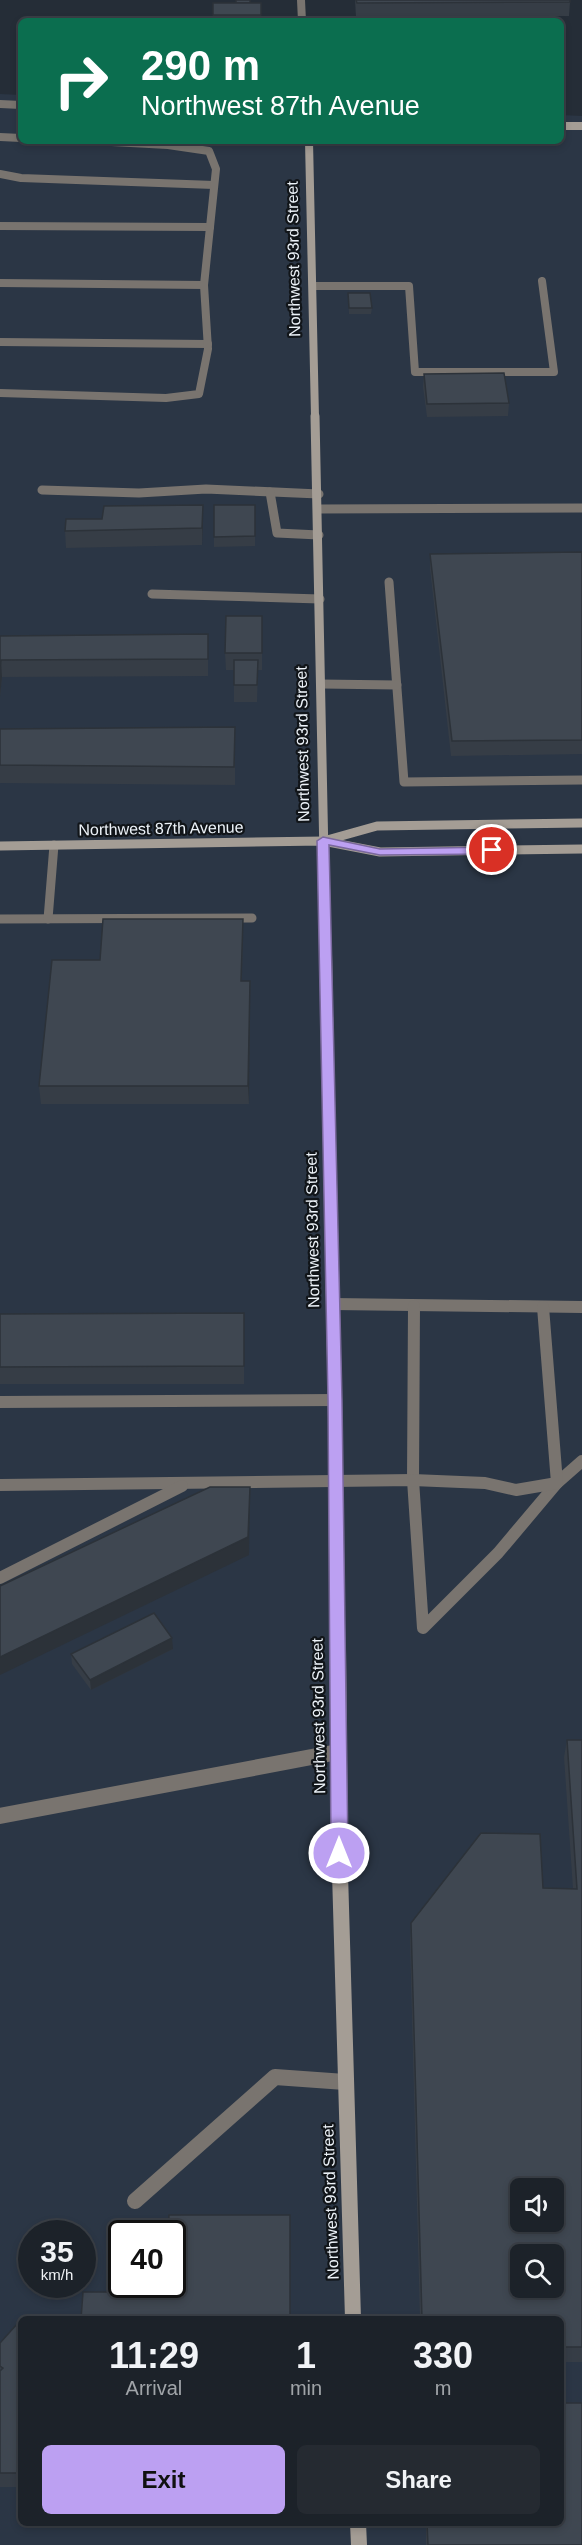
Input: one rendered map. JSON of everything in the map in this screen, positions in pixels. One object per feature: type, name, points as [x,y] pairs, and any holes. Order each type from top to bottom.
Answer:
[{"type":"street","points":[[301,0],[302,18]]},
{"type":"street","points":[[0,104],[18,105]]},
{"type":"street","points":[[564,126],[582,126]]},
{"type":"street","points":[[0,137],[18,138]]},
{"type":"street","points":[[0,393],[166,398],[199,394],[208,344],[204,285],[216,169],[209,151],[168,144]]},
{"type":"street","name":"Northwest 93rd Street","points":[[309,144],[319,494],[323,841],[335,1400],[338,1752],[353,2316]]},
{"type":"street","points":[[0,174],[21,178],[214,185]]},
{"type":"street","points":[[0,226],[210,227]]},
{"type":"street","points":[[313,286],[409,286],[415,372],[554,372],[542,281]]},
{"type":"street","points":[[0,283],[204,285]]},
{"type":"street","points":[[0,342],[208,344]]},
{"type":"street","points":[[42,490],[139,493],[207,489],[319,494]]},
{"type":"street","points":[[270,492],[277,533],[319,535]]},
{"type":"street","points":[[319,509],[582,508]]},
{"type":"street","points":[[389,582],[404,782],[582,780]]},
{"type":"street","points":[[152,594],[320,599]]},
{"type":"street","points":[[321,684],[397,685]]},
{"type":"street","name":"Northwest 87th Avenue","points":[[323,841],[377,826],[582,823]]},
{"type":"street","name":"Northwest 87th Avenue","points":[[0,846],[323,841],[380,852],[582,849]]},
{"type":"street","points":[[48,919],[54,845]]},
{"type":"street","points":[[0,919],[252,918]]},
{"type":"street","points":[[333,1304],[582,1307]]},
{"type":"street","points":[[414,1306],[413,1480],[423,1628],[498,1553],[557,1482],[582,1461]]},
{"type":"street","points":[[543,1306],[557,1482]]},
{"type":"street","points":[[0,1402],[335,1400]]},
{"type":"street","points":[[0,1485],[334,1483],[413,1480],[485,1482],[516,1490],[557,1482]]},
{"type":"street","points":[[0,1578],[186,1484]]},
{"type":"street","points":[[0,1816],[338,1752]]},
{"type":"street","points":[[135,2201],[275,2077],[345,2082]]},
{"type":"street","points":[[358,2526],[359,2545]]},
{"type":"shaded area","points":[[0,94],[18,95],[18,144],[564,144],[564,115],[582,116],[582,2545],[0,2545]]},
{"type":"building","points":[[236,0],[250,0],[250,3],[236,3]]},
{"type":"building","points":[[356,0],[570,0],[570,2],[357,3]]},
{"type":"building","points":[[213,3],[261,3],[261,15],[213,15]]},
{"type":"building","points":[[348,293],[370,293],[372,308],[349,308]]},
{"type":"building","points":[[504,373],[509,403],[427,404],[424,374]]},
{"type":"building","points":[[203,505],[202,528],[65,531],[66,519],[102,519],[104,506]]},
{"type":"building","points":[[214,505],[255,505],[255,536],[214,537]]},
{"type":"building","points":[[582,552],[582,740],[452,741],[430,554]]},
{"type":"building","points":[[226,616],[262,616],[262,653],[225,653]]},
{"type":"building","points":[[208,634],[208,659],[1,660],[0,667],[0,636]]},
{"type":"building","points":[[234,660],[258,660],[257,685],[234,685]]},
{"type":"building","points":[[235,727],[234,767],[0,765],[0,729]]},
{"type":"building","points":[[103,919],[243,919],[241,981],[250,981],[248,1086],[39,1086],[52,960],[100,960]]},
{"type":"building","points":[[244,1313],[244,1366],[0,1367],[0,1314]]},
{"type":"building","points":[[210,1487],[250,1487],[248,1537],[0,1657],[0,1586]]},
{"type":"building","points":[[154,1613],[172,1638],[90,1680],[71,1654]]},
{"type":"building","points":[[567,1740],[582,1740],[582,2347],[564,2347],[564,2316],[422,2316],[411,1923],[481,1833],[540,1834],[543,1888],[577,1889]]},
{"type":"building","points":[[169,2215],[290,2215],[290,2316],[81,2316],[83,2298],[96,2298],[96,2292],[108,2292],[108,2298],[186,2298],[186,2220],[169,2220]]},
{"type":"building","points":[[18,2323],[18,2473],[0,2473],[0,2371],[3,2368],[0,2366],[0,2343]]},
{"type":"building","points":[[564,2403],[582,2403],[582,2545],[428,2545],[427,2526],[564,2526]]},
{"type":"route","points":[[339,1853],[335,1400],[323,841],[380,852],[492,850]]}]
